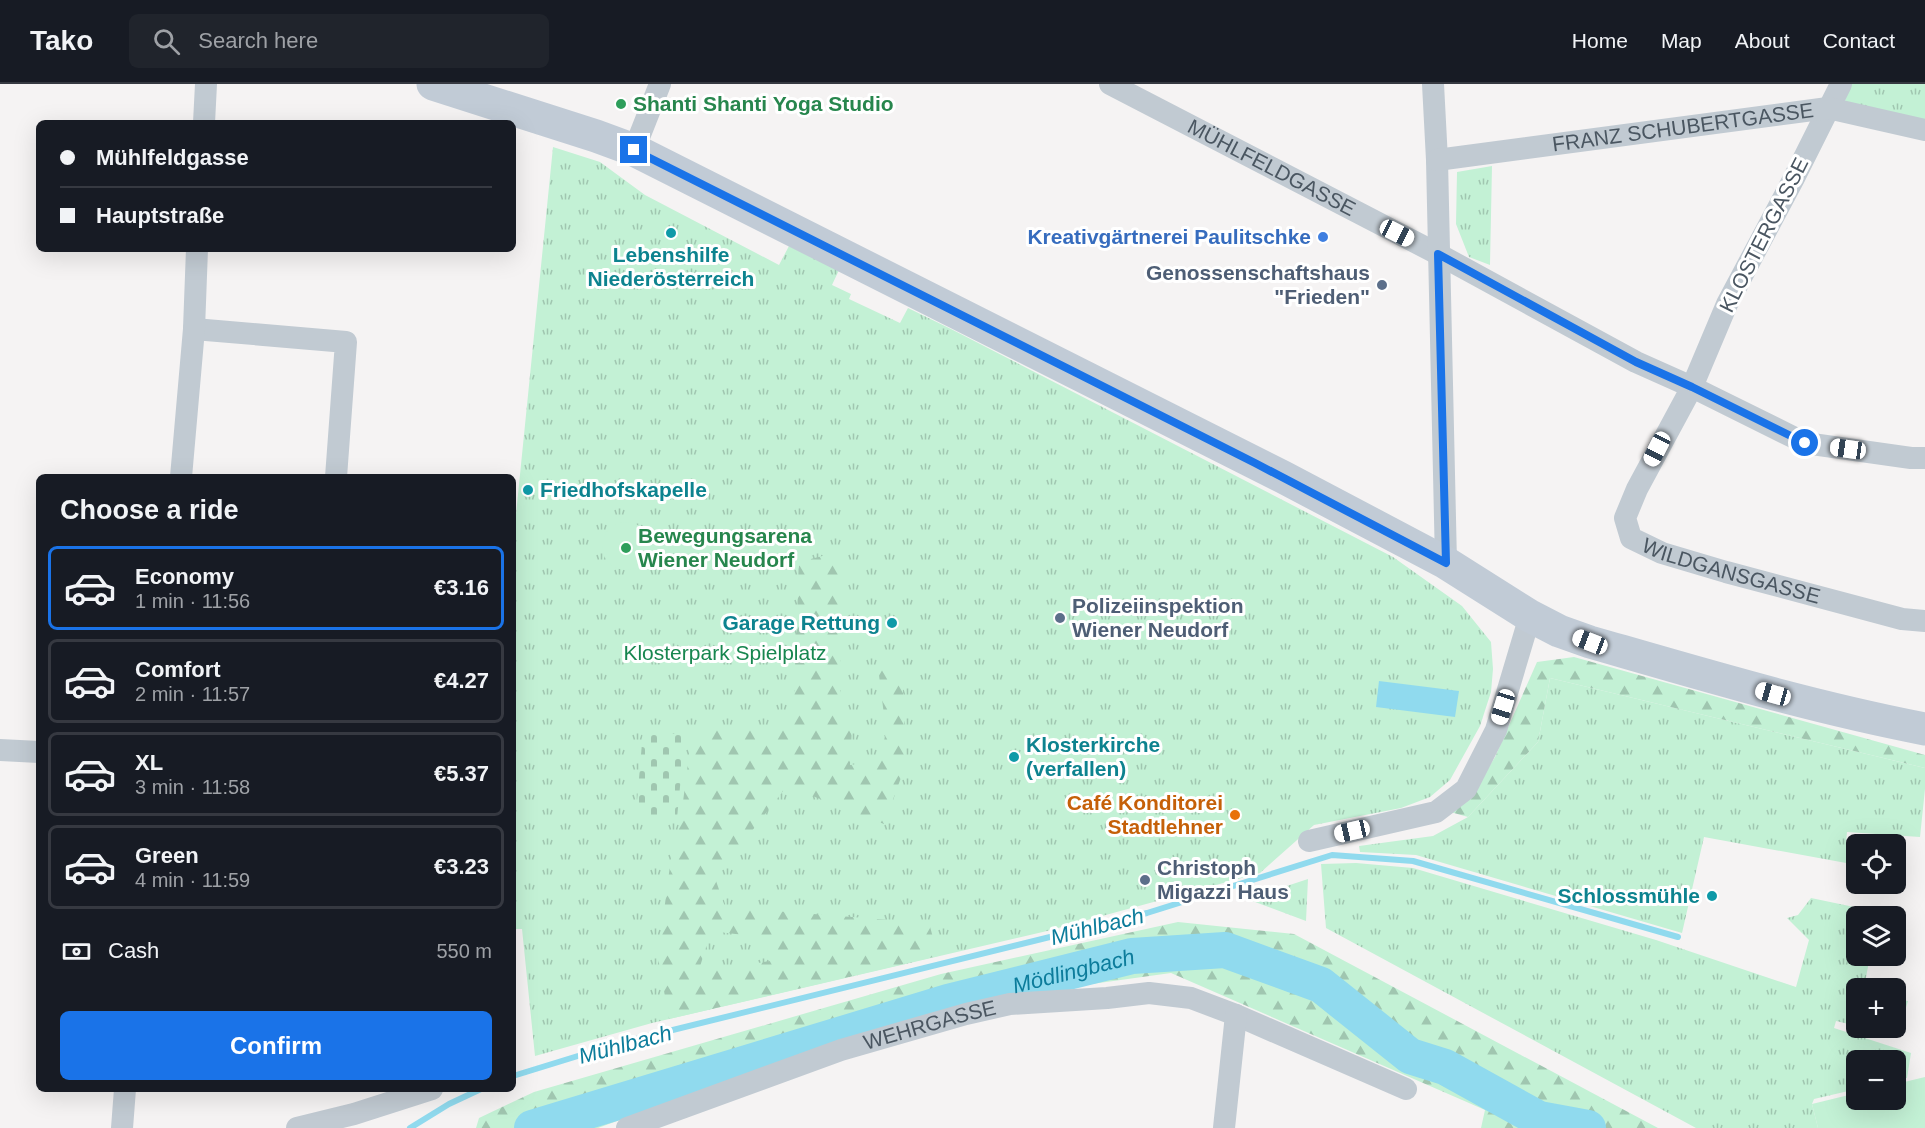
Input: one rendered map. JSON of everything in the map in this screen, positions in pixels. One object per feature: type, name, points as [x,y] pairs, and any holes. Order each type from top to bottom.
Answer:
[{"type":"street","points":[[204,120],[206,84]]},
{"type":"street","points":[[433,84],[634,150],[1255,463],[1446,563],[1530,616],[1559,631],[1590,642],[1796,700],[1925,729]]},
{"type":"street","points":[[634,150],[660,84]]},
{"type":"street","name":"MÜHLFELDGASSE","points":[[1110,84],[1438,254],[1636,362],[1805,443],[1925,458]]},
{"type":"street","points":[[1433,84],[1437,160],[1446,563]]},
{"type":"street","name":"KLOSTERGASSE","points":[[1692,387],[1727,304],[1841,84]]},
{"type":"street","name":"FRANZ SCHUBERTGASSE","points":[[1437,160],[1828,108],[1925,130]]},
{"type":"street","points":[[181,474],[194,329],[197,252]]},
{"type":"street","points":[[194,329],[346,342],[336,474]]},
{"type":"street","name":"WILDGANSGASSE","points":[[1692,387],[1637,489],[1626,518],[1631,538],[1662,552],[1726,572],[1902,619],[1925,621]]},
{"type":"street","points":[[1309,841],[1436,812],[1466,789],[1496,730],[1530,616]]},
{"type":"street","points":[[0,750],[36,752]]},
{"type":"street","name":"WEHRGASSE","points":[[627,1128],[841,1050],[966,1014],[1010,1004],[1149,993],[1191,998],[1236,1015],[1406,1089]]},
{"type":"street","points":[[1224,1128],[1236,1015]]},
{"type":"street","points":[[122,1128],[125,1092]]},
{"type":"street","points":[[297,1128],[354,1114],[423,1092]]},
{"type":"green space","points":[[1846,84],[1925,84],[1925,122],[1845,103]]},
{"type":"green space","name":"Klosterpark Spielplatz","points":[[553,147],[600,162],[645,195],[779,265],[789,246],[839,270],[832,285],[851,294],[849,299],[900,323],[908,308],[1393,557],[1462,606],[1491,642],[1493,669],[1491,692],[1480,726],[1450,780],[1430,797],[1401,808],[1314,825],[1260,873],[1047,931],[652,1023],[535,1056],[522,929],[516,929],[516,514]]},
{"type":"green space","points":[[1492,166],[1490,265],[1469,257],[1456,224],[1457,172]]},
{"type":"green space","name":"Bewegungsarena Wiener Neudorf","points":[[621,522],[631,522],[643,529],[650,541],[650,551],[643,563],[631,570],[621,570],[606,559],[602,551],[602,541],[613,526]]},
{"type":"green space","points":[[842,551],[840,719],[852,726],[850,765],[880,761],[886,731],[878,667],[902,670],[906,764],[884,824],[787,786],[715,878],[725,907],[929,923],[938,956],[669,1019],[658,957],[671,858],[681,817],[693,725],[793,730],[799,562]],"holes":[[[711,931],[768,938],[770,961],[698,973]]]},
{"type":"green space","points":[[1574,657],[1925,755],[1925,768],[1550,678],[1538,742],[1468,817],[1447,811],[1472,795],[1495,757],[1537,662]]},
{"type":"green space","points":[[1550,678],[1925,768],[1920,837],[1906,836],[1906,834],[1847,832],[1846,863],[1704,837],[1682,933],[1416,855],[1360,852],[1359,846],[1433,836],[1468,817],[1538,742]]},
{"type":"green space","points":[[643,731],[685,735],[677,818],[636,814]]},
{"type":"green space","points":[[1356,863],[1413,868],[1656,940],[1796,987],[1809,940],[1787,918],[1798,915],[1811,898],[1849,906],[1846,906],[1846,966],[1868,966],[1866,978],[1846,978],[1846,1023],[1836,1021],[1834,1028],[1846,1032],[1846,1038],[1865,1038],[1902,1050],[1846,1050],[1846,1092],[1814,1099],[1812,1104],[1818,1128],[1696,1128],[1326,928],[1321,864]]},
{"type":"green space","points":[[1308,879],[1306,921],[1247,899]]},
{"type":"green space","points":[[1178,922],[1294,934],[1658,1128],[1481,1128],[1485,1110],[1171,973],[997,997],[986,987],[799,1036],[786,1059],[598,1128],[476,1128],[479,1118],[534,1092],[941,974]]},
{"type":"green space","points":[[1906,1051],[1911,1053],[1906,1078]]},
{"type":"green space","points":[[1925,1077],[1925,1128],[1818,1128],[1812,1104],[1846,1096],[1846,1110],[1906,1110],[1906,1082]]},
{"type":"water","points":[[1379,681],[1459,691],[1455,717],[1376,707]]},
{"type":"waterway","name":"Mühlbach","points":[[516,1075],[620,1043],[1147,913],[1332,855],[1413,861],[1678,937]]},
{"type":"waterway","name":"Mödlingbach","points":[[532,1128],[948,1002],[1132,956],[1225,950],[1321,985],[1410,1056],[1445,1067],[1539,1119],[1588,1128]]},
{"type":"waterway","name":"Mühlbach","points":[[410,1128],[449,1104],[475,1092]]},
{"type":"place","name":"Shanti Shanti Yoga Studio","points":[[621,104]]},
{"type":"place","name":"Lebenshilfe Niederösterreich","points":[[671,233]]},
{"type":"place","name":"Kreativgärtnerei Paulitschke","points":[[1323,237]]},
{"type":"place","name":"Genossenschaftshaus \"Frieden\"","points":[[1382,285]]},
{"type":"place","name":"Friedhofskapelle","points":[[528,490]]},
{"type":"place","name":"Bewegungsarena Wiener Neudorf","points":[[626,548]]},
{"type":"place","name":"Polizeiinspektion Wiener Neudorf","points":[[1060,618]]},
{"type":"place","name":"Garage Rettung","points":[[892,623]]},
{"type":"place","name":"Klosterkirche (verfallen)","points":[[1014,757]]},
{"type":"place","name":"Café Konditorei Stadtlehner","points":[[1235,815]]},
{"type":"place","name":"Christoph Migazzi Haus","points":[[1145,880]]},
{"type":"place","name":"Schlossmühle","points":[[1712,896]]},
{"type":"route","points":[[634,150],[1255,463],[1446,563],[1438,254],[1636,362],[1805,443]]}]
